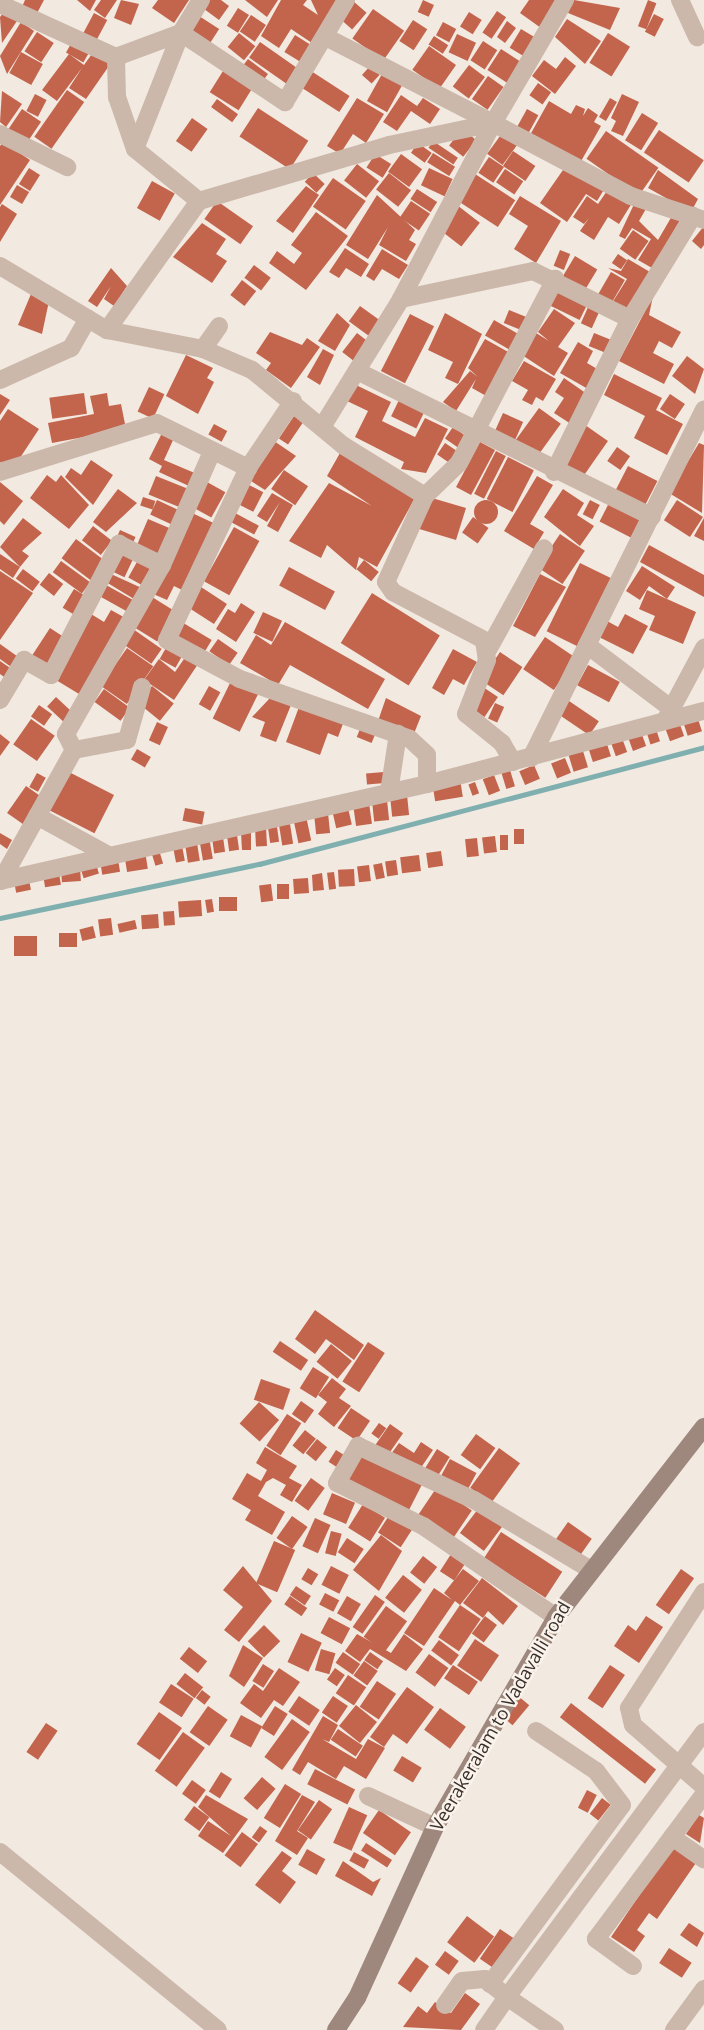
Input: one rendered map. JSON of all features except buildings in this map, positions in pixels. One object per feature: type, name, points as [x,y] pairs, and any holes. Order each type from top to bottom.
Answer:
[{"type":"street","points":[[135,149],[181,33],[201,0]]},
{"type":"street","points":[[181,33],[285,102],[346,0]]},
{"type":"street","points":[[322,427],[401,299],[493,123],[565,0]]},
{"type":"street","points":[[680,0],[697,37]]},
{"type":"street","points":[[0,4],[116,57],[181,33]]},
{"type":"street","points":[[326,37],[631,196],[698,218],[629,319],[554,472]]},
{"type":"street","points":[[116,57],[117,96],[135,149],[199,201]]},
{"type":"street","points":[[107,330],[199,201],[389,145],[493,123]]},
{"type":"street","points":[[0,134],[67,167]]},
{"type":"street","points":[[0,266],[107,330],[203,349],[252,370],[322,427],[425,496]]},
{"type":"street","points":[[401,299],[533,271],[555,279],[629,319]]},
{"type":"street","points":[[488,650],[478,636],[393,592],[386,582],[425,496],[459,463],[555,279]]},
{"type":"street","points":[[0,380],[71,348],[88,319]]},
{"type":"street","points":[[203,349],[219,326]]},
{"type":"street","points":[[357,371],[476,434],[652,517]]},
{"type":"street","points":[[293,401],[248,468],[167,640],[240,679],[398,734],[427,755],[427,784]]},
{"type":"street","points":[[531,758],[704,410]]},
{"type":"street","points":[[0,472],[157,423],[169,424],[211,454],[248,468]]},
{"type":"street","points":[[74,750],[66,734],[162,565],[211,454]]},
{"type":"street","points":[[0,700],[24,660],[51,675],[119,544],[162,565]]},
{"type":"street","points":[[513,762],[502,743],[466,714],[488,650],[544,548]]},
{"type":"street","points":[[587,645],[672,709]]},
{"type":"street","points":[[663,726],[704,648]]},
{"type":"street","points":[[74,750],[127,740],[142,687]]},
{"type":"street","points":[[0,881],[427,784],[663,726],[704,711]]},
{"type":"street","points":[[389,792],[398,734]]},
{"type":"street","points":[[0,881],[74,750]]},
{"type":"street","points":[[37,816],[110,856]]},
{"type":"street","name":"Veerakeralam to Vadavalli road","points":[[336,2030],[357,1998],[435,1827],[555,1617],[704,1427]]},
{"type":"street","points":[[555,1617],[423,1526],[337,1483],[358,1446],[474,1500],[591,1570]]},
{"type":"street","points":[[704,1592],[629,1708],[633,1726],[677,1768],[704,1787]]},
{"type":"street","points":[[490,1984],[622,1805],[597,1772],[536,1731]]},
{"type":"street","points":[[484,2030],[704,1732]]},
{"type":"street","points":[[633,1966],[596,1939],[704,1794]]},
{"type":"street","points":[[368,1796],[435,1827]]},
{"type":"street","points":[[672,1837],[704,1859]]},
{"type":"street","points":[[0,1852],[218,2030]]},
{"type":"street","points":[[445,2005],[462,1981],[490,1984],[555,2030]]},
{"type":"street","points":[[674,2030],[704,1989]]},
{"type":"waterway","points":[[0,918],[259,864],[704,747]]}]
